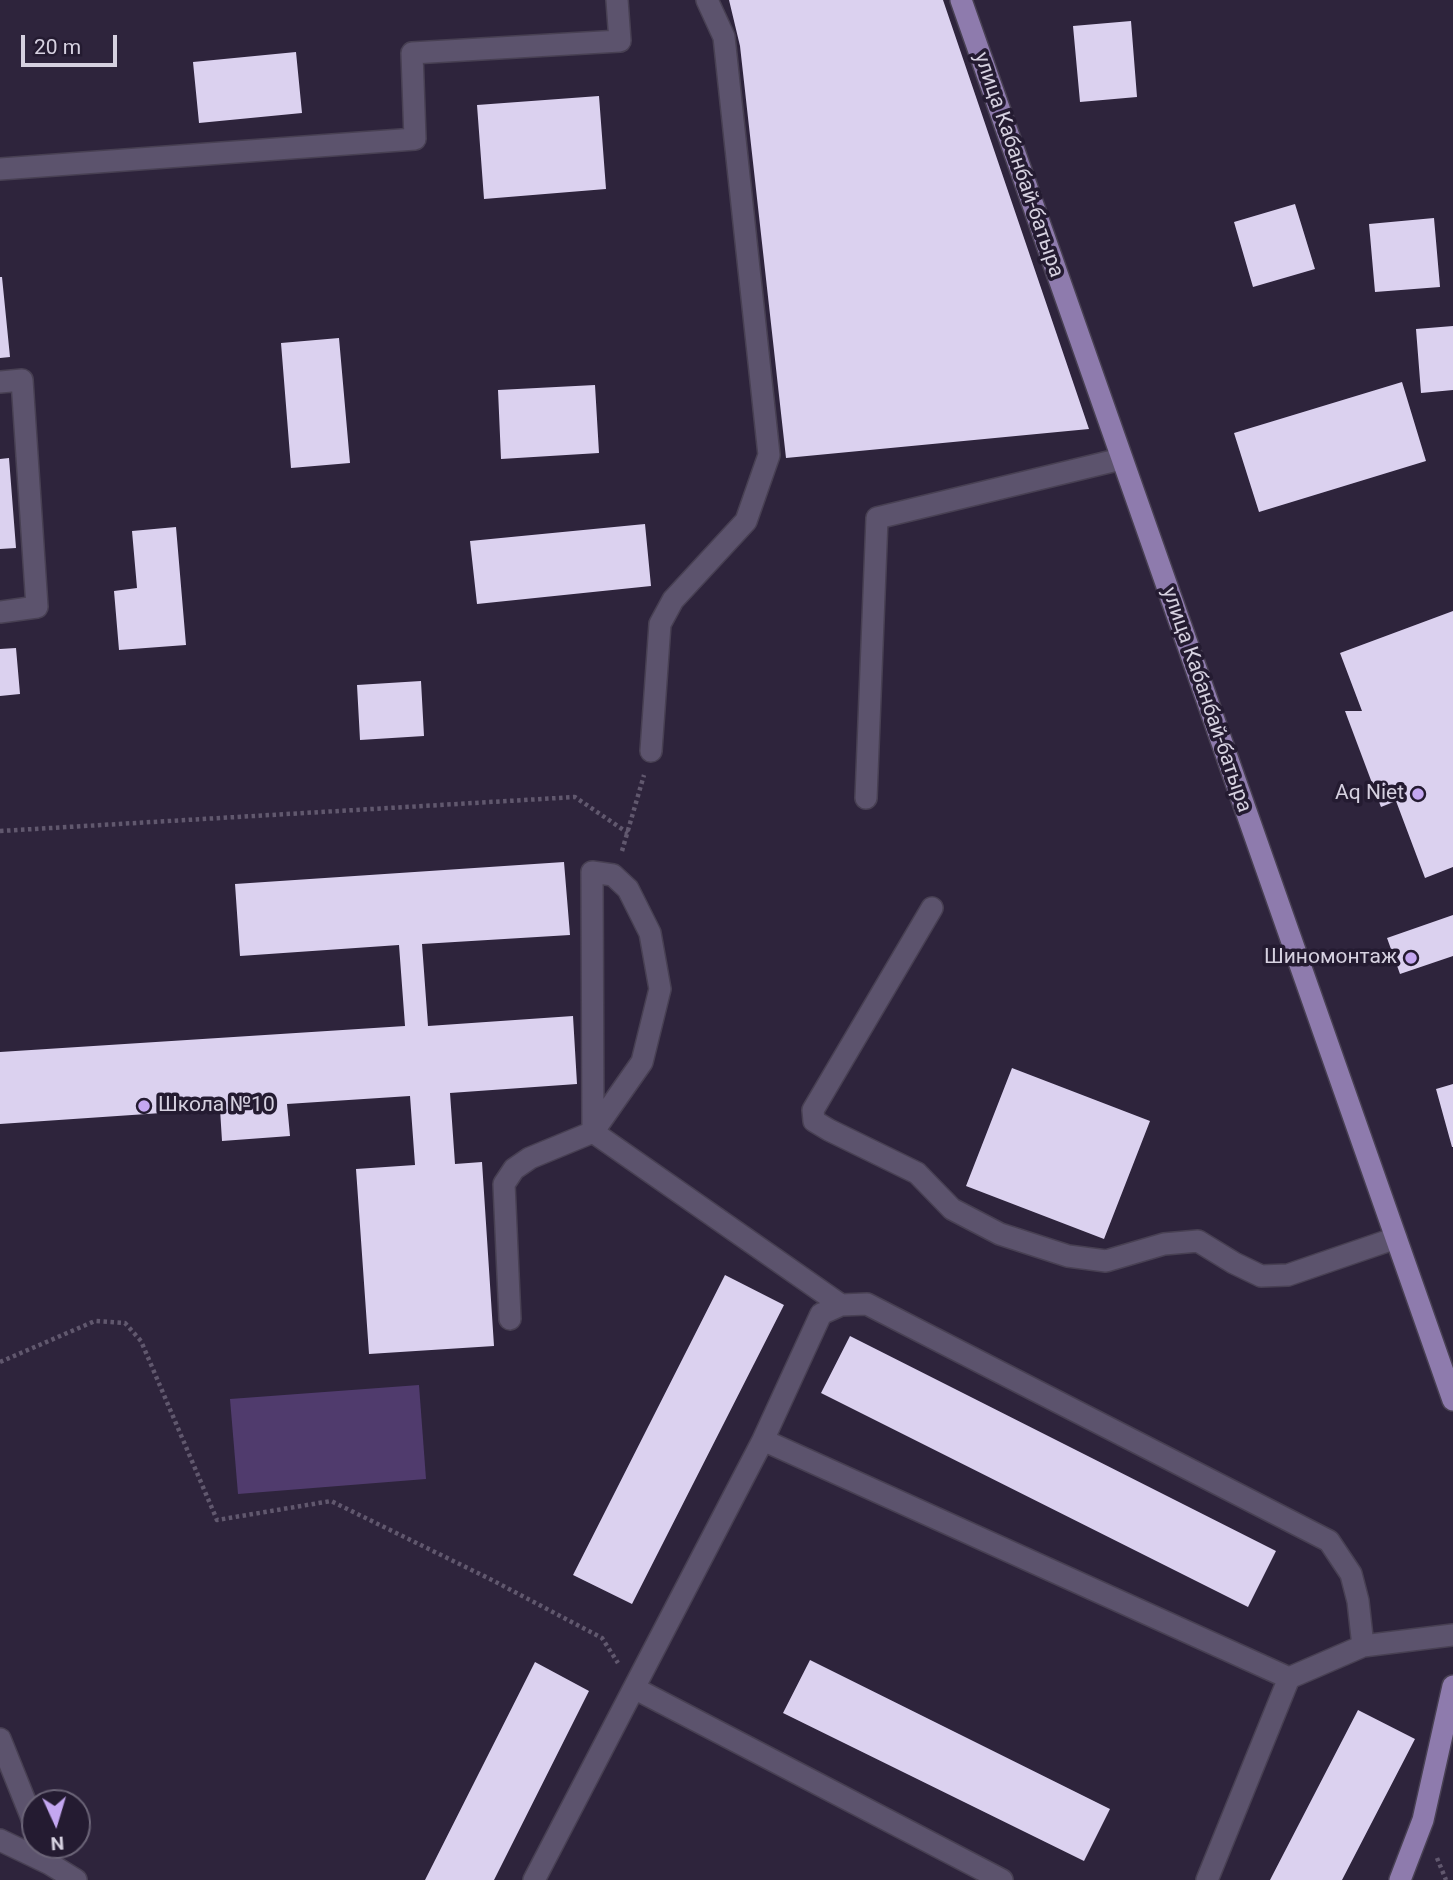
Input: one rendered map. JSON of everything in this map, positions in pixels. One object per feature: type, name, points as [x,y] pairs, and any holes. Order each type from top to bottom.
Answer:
[{"type":"main road","name":"улица Кабанбай-батыра","points":[[961,0],[1453,1397]]},
{"type":"main road","points":[[1400,1880],[1423,1820],[1453,1686]]},
{"type":"street","points":[[0,169],[415,139],[412,53],[620,41],[617,0]]},
{"type":"street","points":[[651,751],[660,624],[673,600],[746,521],[769,454],[724,37],[708,0]]},
{"type":"street","points":[[0,382],[22,380],[37,607],[0,611]]},
{"type":"street","points":[[866,798],[877,518],[1121,458]]},
{"type":"street","points":[[510,1319],[504,1184],[514,1169],[530,1158],[593,1132],[642,1062],[660,989],[650,933],[628,890],[613,875],[592,872],[593,1132]]},
{"type":"street","points":[[932,908],[813,1111],[814,1121],[917,1173],[952,1209],[1000,1234],[1068,1256],[1106,1261],[1164,1244],[1198,1241],[1261,1276],[1289,1275],[1396,1238]]},
{"type":"street","points":[[593,1132],[841,1305]]},
{"type":"street","points":[[534,1880],[764,1440],[821,1314],[841,1305],[867,1304],[1329,1541],[1351,1574],[1358,1601],[1363,1646]]},
{"type":"street","points":[[764,1440],[1289,1678]]},
{"type":"street","points":[[1207,1880],[1289,1678],[1363,1646],[1453,1635]]},
{"type":"street","points":[[634,1688],[1002,1880]]},
{"type":"street","points":[[0,1739],[21,1791]]},
{"type":"street","points":[[0,1840],[21,1847]]},
{"type":"street","points":[[51,1859],[76,1880]]},
{"type":"path","points":[[613,875],[651,751]]},
{"type":"path","points":[[0,831],[575,797],[628,833]]},
{"type":"path","points":[[0,1362],[94,1321],[125,1323],[141,1341],[217,1520],[331,1501],[492,1580],[602,1639],[634,1688]]},
{"type":"shaded area","points":[[419,1385],[426,1479],[238,1494],[230,1399]]},
{"type":"building","points":[[729,0],[943,0],[1089,429],[786,458],[740,46]]},
{"type":"building","points":[[1131,21],[1137,97],[1080,102],[1073,26]]},
{"type":"building","points":[[296,52],[302,113],[199,123],[193,62]]},
{"type":"building","points":[[599,96],[606,189],[484,199],[477,105]]},
{"type":"building","points":[[1295,204],[1315,269],[1253,287],[1234,222]]},
{"type":"building","points":[[1434,218],[1440,287],[1375,292],[1369,224]]},
{"type":"building","points":[[0,277],[10,357],[0,358]]},
{"type":"building","points":[[1453,326],[1453,390],[1421,393],[1416,329]]},
{"type":"building","points":[[339,338],[350,463],[291,468],[281,343]]},
{"type":"building","points":[[1402,382],[1426,461],[1259,512],[1234,433]]},
{"type":"building","points":[[595,385],[599,453],[501,459],[498,390]]},
{"type":"building","points":[[9,458],[16,548],[0,549],[0,459]]},
{"type":"building","points":[[645,524],[651,586],[477,604],[470,541]]},
{"type":"building","points":[[176,527],[186,645],[119,650],[114,591],[137,588],[132,531]]},
{"type":"building","points":[[1453,611],[1453,867],[1425,878],[1396,801],[1381,807],[1345,711],[1362,711],[1340,653]]},
{"type":"building","points":[[16,648],[20,694],[0,696],[0,649]]},
{"type":"building","points":[[421,681],[424,736],[360,740],[357,685]]},
{"type":"building","name":"Школа №10","points":[[564,862],[570,935],[422,944],[428,1026],[573,1016],[577,1084],[450,1093],[455,1164],[482,1162],[494,1346],[369,1354],[356,1169],[415,1165],[410,1096],[287,1104],[290,1136],[222,1141],[220,1109],[0,1124],[0,1052],[405,1026],[399,945],[240,956],[235,884]]},
{"type":"building","points":[[1453,915],[1453,956],[1400,974],[1387,938]]},
{"type":"building","points":[[1012,1068],[1150,1121],[1104,1239],[966,1186]]},
{"type":"building","points":[[1453,1084],[1453,1147],[1452,1147],[1436,1089]]},
{"type":"building","points":[[725,1275],[784,1305],[632,1604],[573,1575]]},
{"type":"building","points":[[850,1336],[1276,1551],[1248,1607],[821,1393]]},
{"type":"building","points":[[810,1660],[1110,1809],[1084,1861],[783,1713]]},
{"type":"building","points":[[535,1662],[589,1691],[494,1880],[425,1880]]},
{"type":"building","points":[[1358,1710],[1415,1739],[1342,1880],[1270,1880]]},
{"type":"place","name":"Aq Niet","points":[[1418,794]]},
{"type":"place","name":"Шиномонтаж","points":[[1411,958]]},
{"type":"place","name":"Школа №10","points":[[144,1106]]}]
